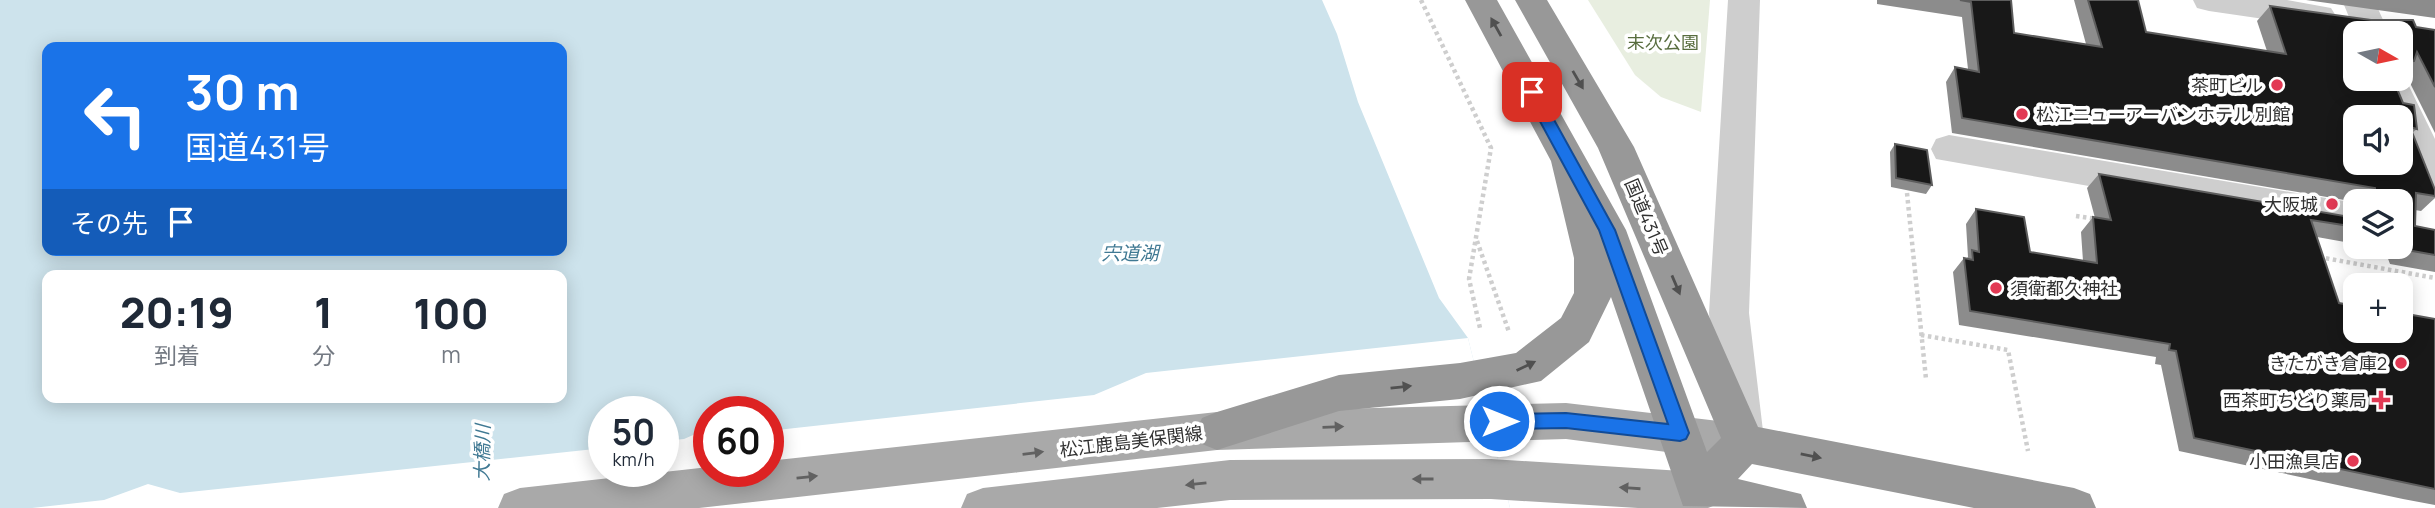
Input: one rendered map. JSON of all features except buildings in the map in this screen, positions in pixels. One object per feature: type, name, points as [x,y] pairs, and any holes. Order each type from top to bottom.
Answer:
[{"type":"highway","points":[[1481,0],[1607,230],[1680,433],[1698,492]]},
{"type":"highway","name":"国道431号","points":[[1531,0],[1616,147],[1744,443]]},
{"type":"highway","points":[[1217,431],[1339,393],[1460,381],[1526,369],[1575,330],[1594,293],[1593,258],[1569,161]]},
{"type":"highway","points":[[1698,492],[1744,443],[2074,508]]},
{"type":"highway","points":[[1698,492],[1786,508]]},
{"type":"main road","name":"松江鹿島美保関線","points":[[520,508],[1217,431],[1476,421],[1566,421],[1744,443]]},
{"type":"main road","points":[[983,508],[1230,480],[1492,479],[1698,492]]},
{"type":"street","points":[[1744,0],[1729,313],[1744,443]]},
{"type":"street","points":[[2208,0],[2366,19]]},
{"type":"street","points":[[2396,91],[2435,180]]},
{"type":"street","points":[[1949,149],[2343,216]]},
{"type":"path","points":[[1421,0],[1491,148],[1469,279],[1480,328]]},
{"type":"path","points":[[1907,193],[1926,379]]},
{"type":"path","points":[[2076,216],[2104,221]]},
{"type":"path","points":[[1477,241],[1506,323]]},
{"type":"path","points":[[2310,255],[2435,278]]},
{"type":"path","points":[[1922,335],[2008,350],[2028,451]]},
{"type":"green space","name":"末次公園","points":[[1588,0],[1710,0],[1701,112],[1661,97],[1635,75]]},
{"type":"water","name":"宍道湖","points":[[0,0],[1322,0],[1337,34],[1358,102],[1439,298],[1468,338],[1510,508],[0,508]]},
{"type":"pier","points":[[1468,338],[1510,508],[32,508],[104,500],[148,484],[180,493],[588,450],[588,487],[679,487],[679,439],[693,435],[693,487],[784,487],[784,429],[1094,395],[1146,373]]},
{"type":"place","name":"茶町ビル","points":[[2277,85]]},
{"type":"place","name":"松江ニューアーバンホテル 別館","points":[[2022,114]]},
{"type":"place","name":"大阪城","points":[[2332,204]]},
{"type":"place","name":"須衛都久神社","points":[[1996,288]]},
{"type":"place","name":"きたがき倉庫2","points":[[2401,363]]},
{"type":"place","name":"西茶町ちどり薬局","points":[[2381,400]]},
{"type":"place","name":"小田漁具店","points":[[2353,461]]},
{"type":"route","points":[[1499,421],[1566,421],[1680,433],[1607,230],[1532,92]]},
{"type":"water label","name":"大橋川","points":[[482,453]]}]
